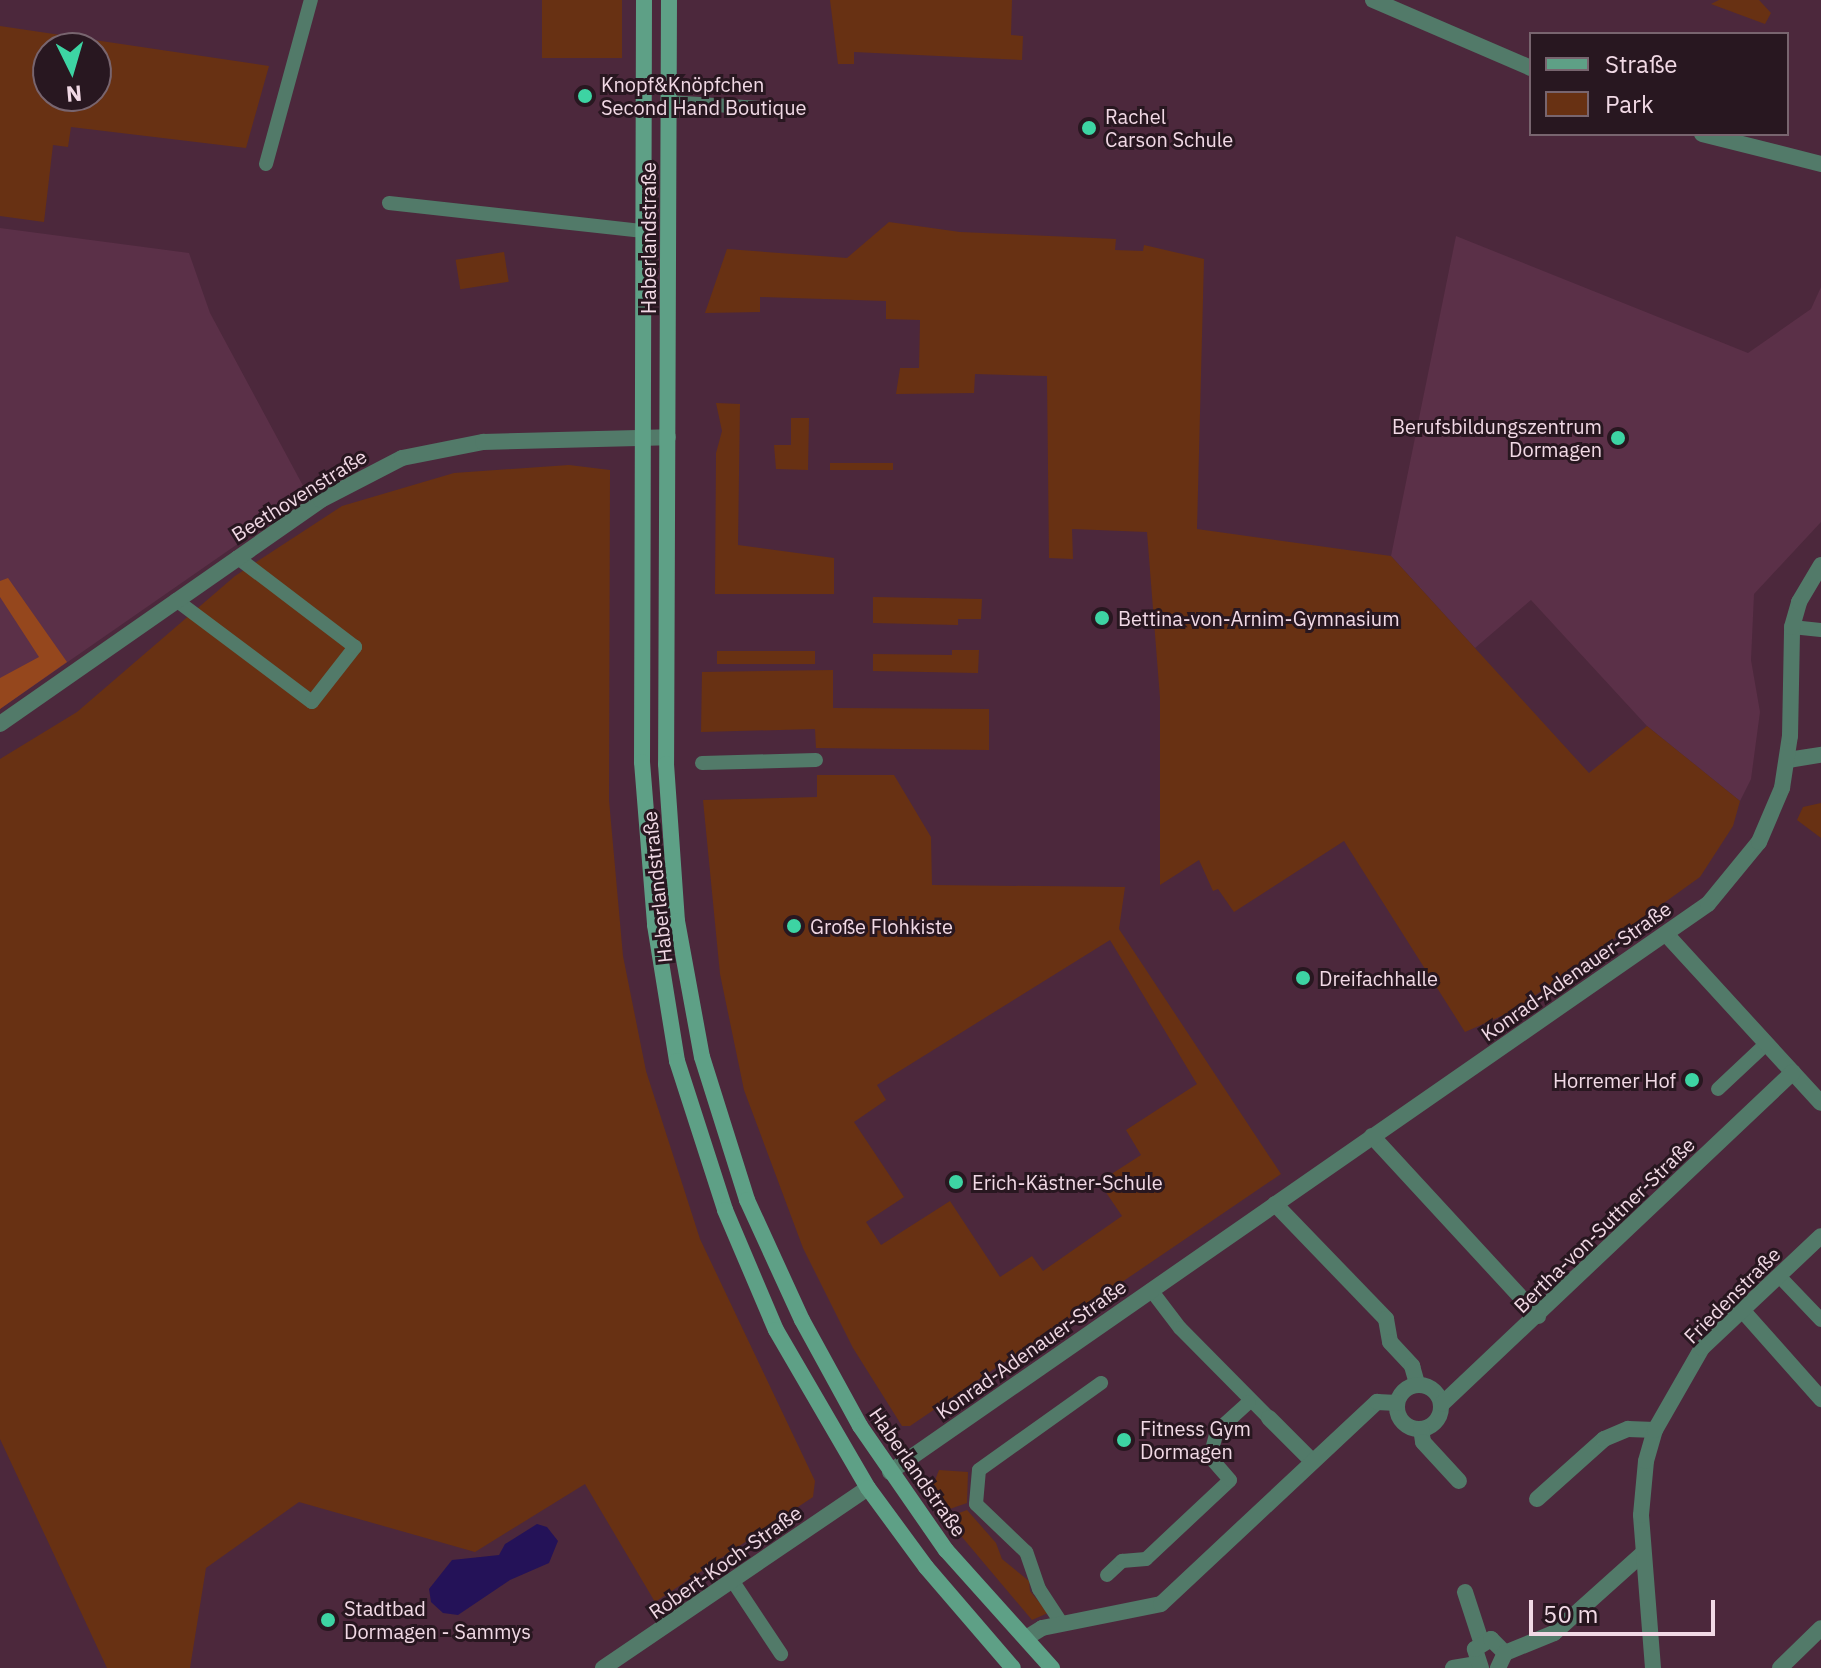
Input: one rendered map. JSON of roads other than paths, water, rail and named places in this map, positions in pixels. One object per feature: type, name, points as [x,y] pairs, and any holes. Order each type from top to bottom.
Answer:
[{"type":"street","name":"Haberlandstraße","points":[[644,0],[641,437],[647,842],[677,1061],[693,1120],[752,1277],[776,1330],[868,1488],[926,1567],[1013,1668]]},
{"type":"street","name":"Haberlandstraße","points":[[669,0],[665,688],[672,870],[702,1057],[747,1200],[776,1268],[890,1472],[946,1550],[1052,1668]]},
{"type":"street","points":[[1373,0],[1529,67]]},
{"type":"street","points":[[1710,136],[1821,164]]},
{"type":"street","name":"Beethovenstraße","points":[[0,724],[321,500],[402,458],[483,442],[668,437]]},
{"type":"street","name":"Konrad-Adenauer-Straße","points":[[890,1472],[1708,904],[1738,871],[1774,811],[1788,760],[1792,627],[1799,602],[1821,565]]},
{"type":"street","points":[[1788,760],[1821,755]]},
{"type":"street","points":[[1666,934],[1821,1103]]},
{"type":"street","name":"Bertha-von-Suttner-Straße","points":[[1421,1429],[1434,1423],[1442,1404],[1793,1072]]},
{"type":"street","points":[[1372,1136],[1538,1316]]},
{"type":"street","points":[[1275,1204],[1386,1319],[1390,1342],[1412,1366],[1417,1384]]},
{"type":"street","name":"Friedenstraße","points":[[1653,1668],[1642,1554],[1646,1461],[1655,1430],[1702,1348],[1821,1236]]},
{"type":"street","points":[[1743,1311],[1821,1399]]},
{"type":"street","points":[[1442,1404],[1431,1387],[1417,1384],[1404,1390],[1397,1403],[1403,1422],[1421,1429],[1423,1442],[1459,1481]]},
{"type":"street","points":[[1026,1638],[1062,1624],[1161,1604],[1377,1402],[1397,1403]]},
{"type":"street","points":[[1269,1418],[1312,1461]]},
{"type":"street","points":[[1537,1499],[1604,1439],[1628,1429],[1655,1430]]},
{"type":"street","points":[[868,1488],[890,1472]]},
{"type":"street","name":"Robert-Koch-Straße","points":[[614,1665],[868,1488]]},
{"type":"street","points":[[1481,1641],[1496,1640],[1502,1660],[1554,1633],[1642,1554]]},
{"type":"street","points":[[1453,1668],[1479,1666],[1473,1654],[1481,1641],[1465,1592]]},
{"type":"street","points":[[1780,1668],[1821,1628]]},
{"type":"lane","points":[[266,164],[311,0]]},
{"type":"lane","points":[[669,102],[776,109]]},
{"type":"lane","name":"Haberlandstraße","points":[[389,203],[643,231]]},
{"type":"lane","points":[[176,600],[312,702],[355,647],[237,557]]},
{"type":"lane","points":[[1792,627],[1821,630]]},
{"type":"lane","points":[[702,763],[816,760]]},
{"type":"lane","points":[[1718,1089],[1766,1044]]},
{"type":"lane","points":[[1779,1276],[1821,1320]]},
{"type":"lane","points":[[1151,1290],[1249,1402],[1269,1418]]},
{"type":"lane","points":[[1062,1624],[1039,1589],[1026,1552],[976,1504],[979,1470],[1101,1383]]},
{"type":"lane","points":[[1107,1575],[1122,1561],[1146,1559],[1230,1480],[1210,1457],[1217,1431],[1249,1402]]},
{"type":"lane","points":[[732,1580],[781,1654]]},
{"type":"place","name":"Knopf&Knöpfchen Second Hand Boutique","points":[[585,96]]},
{"type":"place","name":"Rachel Carson Schule","points":[[1089,128]]},
{"type":"place","name":"Berufsbildungszentrum Dormagen","points":[[1618,438]]},
{"type":"place","name":"Bettina-von-Arnim-Gymnasium","points":[[1102,618]]},
{"type":"place","name":"Große Flohkiste","points":[[794,926]]},
{"type":"place","name":"Dreifachhalle","points":[[1303,978]]},
{"type":"place","name":"Horremer Hof","points":[[1692,1080]]},
{"type":"place","name":"Erich-Kästner-Schule","points":[[956,1182]]},
{"type":"place","name":"Fitness Gym Dormagen","points":[[1124,1440]]},
{"type":"place","name":"Stadtbad Dormagen - Sammys","points":[[328,1620]]}]
